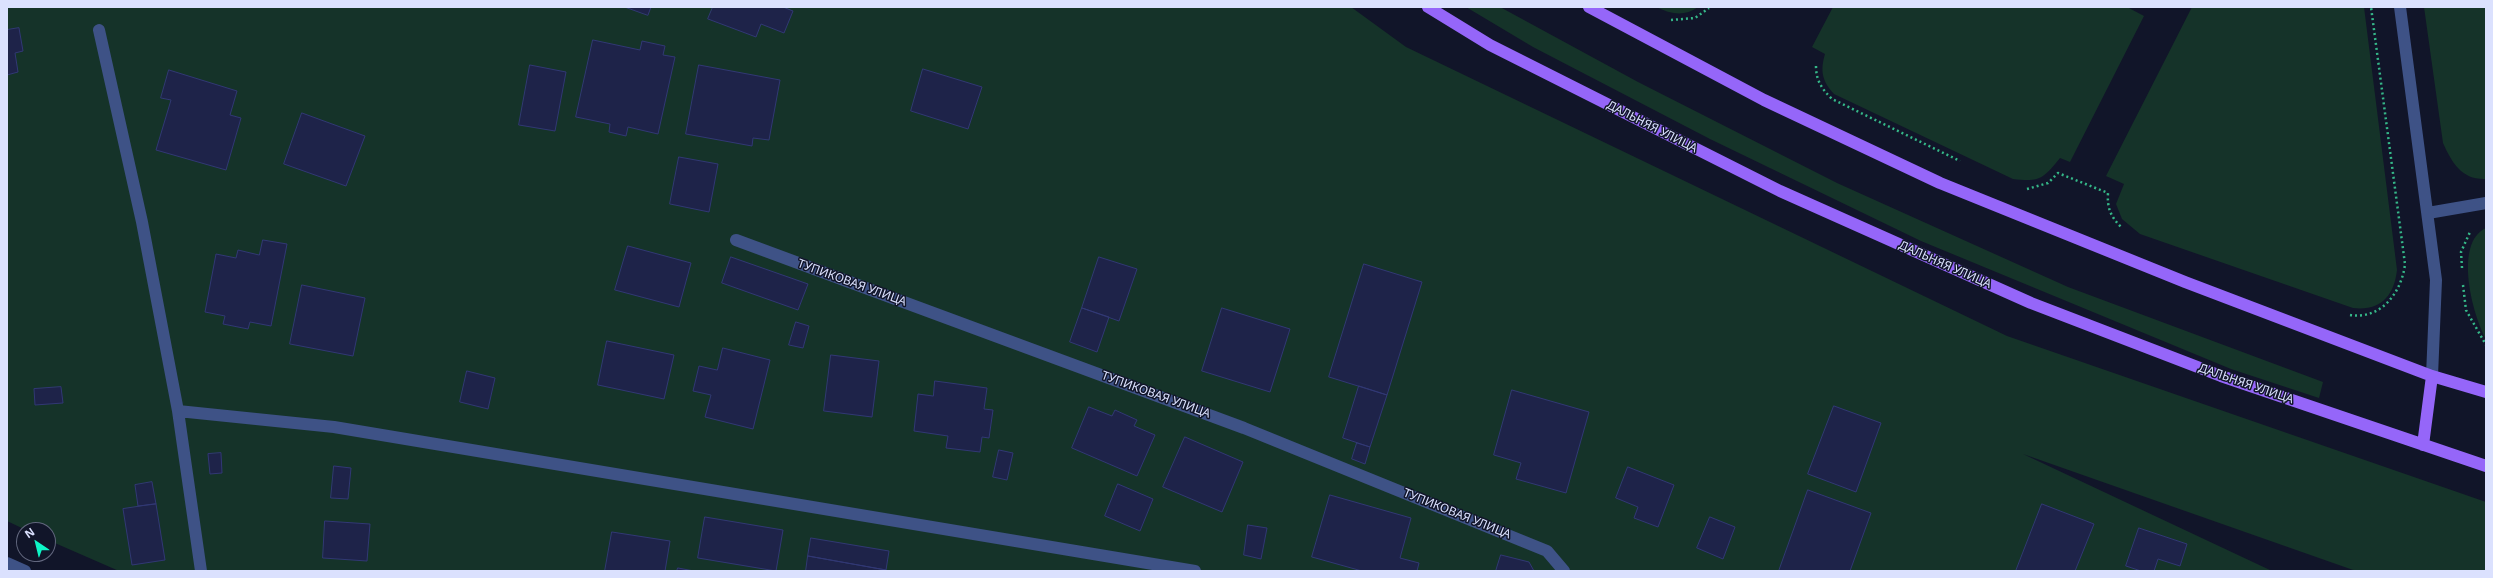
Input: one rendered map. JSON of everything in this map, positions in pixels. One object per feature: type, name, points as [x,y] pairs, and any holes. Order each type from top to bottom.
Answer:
[{"type":"main road","name":"ДАЛЬНЯЯ УЛИЦА","points":[[1428,7],[1490,46],[1780,191],[2031,303],[2221,376],[2486,466]]},
{"type":"main road","points":[[1589,7],[1764,100],[1940,183],[2185,282],[2432,376],[2486,392]]},
{"type":"main road","points":[[2423,445],[2432,376]]},
{"type":"street","points":[[2400,7],[2436,280],[2432,376]]},
{"type":"street","points":[[99,30],[142,222],[178,411],[201,571]]},
{"type":"street","points":[[2428,213],[2486,203]]},
{"type":"street","name":"ТУПИКОВАЯ УЛИЦА","points":[[736,240],[1252,431],[1547,551],[1564,571]]},
{"type":"street","points":[[178,411],[334,427],[1195,571]]},
{"type":"street","points":[[7,563],[25,571]]},
{"type":"path","points":[[2346,315],[2373,312],[2390,302],[2403,280],[2405,264],[2371,7]]},
{"type":"path","points":[[1663,19],[1678,21],[1695,18],[1709,8]]},
{"type":"path","points":[[1816,66],[1816,76],[1822,90],[1832,100],[1967,164]]},
{"type":"path","points":[[2023,189],[2030,189],[2048,182],[2058,173],[2108,194],[2107,206],[2114,219],[2124,230]]},
{"type":"path","points":[[2462,273],[2462,252],[2470,232],[2475,228]]},
{"type":"path","points":[[2463,280],[2466,310],[2486,345]]},
{"type":"green space","points":[[7,7],[1351,7],[1406,47],[2007,336],[2486,502],[2486,571],[2356,571],[2023,454],[2272,571],[119,571],[56,543],[56,522],[16,522],[16,525],[7,521]]},
{"type":"green space","points":[[1466,7],[1500,7],[1638,82],[1837,183],[2068,287],[2323,382],[2319,398],[2231,369],[1921,241],[1710,139],[1533,47]]},
{"type":"green space","points":[[1656,7],[1698,7],[1688,12],[1672,13]]},
{"type":"green space","points":[[1833,7],[2127,7],[2144,16],[2070,162],[2060,158],[2045,175],[2040,178],[2022,180],[2013,179],[1834,94],[1827,85],[1823,76],[1822,71],[1825,54],[1812,47]]},
{"type":"green space","points":[[2192,7],[2364,7],[2397,270],[2393,287],[2384,300],[2378,304],[2371,307],[2353,308],[2140,234],[2122,219],[2116,204],[2124,184],[2106,176]]},
{"type":"green space","points":[[2424,7],[2486,7],[2486,179],[2470,177],[2459,169],[2450,157],[2443,143]]},
{"type":"green space","points":[[2486,228],[2486,339],[2476,314],[2472,298],[2468,264],[2470,248],[2476,236]]},
{"type":"building","points":[[625,7],[651,7],[648,15]]},
{"type":"building","points":[[713,7],[783,7],[793,11],[784,33],[761,24],[756,37],[708,19]]},
{"type":"building","points":[[19,28],[23,51],[15,53],[18,72],[7,75],[7,30]]},
{"type":"building","points":[[593,40],[640,50],[642,41],[665,46],[663,55],[675,57],[658,134],[628,127],[626,136],[609,132],[610,124],[576,117]]},
{"type":"building","points":[[530,65],[566,72],[555,131],[519,125]]},
{"type":"building","points":[[699,65],[780,80],[769,140],[753,138],[752,146],[686,134]]},
{"type":"building","points":[[923,69],[982,87],[968,129],[911,111]]},
{"type":"building","points":[[169,70],[237,91],[230,115],[241,118],[226,170],[156,150],[171,100],[161,98]]},
{"type":"building","points":[[302,113],[365,136],[346,186],[284,164]]},
{"type":"building","points":[[679,157],[718,164],[709,212],[670,204]]},
{"type":"building","points":[[263,240],[287,244],[271,326],[250,322],[248,329],[223,324],[225,316],[205,312],[216,254],[236,258],[238,250],[259,255]]},
{"type":"building","points":[[628,246],[691,263],[679,307],[615,290]]},
{"type":"building","points":[[731,257],[808,284],[798,310],[722,283]]},
{"type":"building","points":[[1099,257],[1137,269],[1119,321],[1082,308]]},
{"type":"building","points":[[1364,264],[1422,282],[1387,395],[1329,377]]},
{"type":"building","points":[[302,285],[365,298],[353,356],[290,344]]},
{"type":"building","points":[[1082,308],[1109,317],[1097,352],[1070,342]]},
{"type":"building","points":[[1222,308],[1290,329],[1270,392],[1202,371]]},
{"type":"building","points":[[796,322],[809,326],[803,348],[789,345]]},
{"type":"building","points":[[607,341],[674,355],[664,399],[598,385]]},
{"type":"building","points":[[723,348],[770,360],[753,429],[705,417],[711,395],[693,391],[699,366],[717,370]]},
{"type":"building","points":[[831,355],[879,361],[872,417],[824,411]]},
{"type":"building","points":[[467,371],[495,378],[488,409],[460,402]]},
{"type":"building","points":[[935,381],[987,388],[984,409],[993,410],[989,438],[982,437],[980,452],[946,448],[948,436],[914,431],[918,394],[933,396]]},
{"type":"building","points":[[1359,386],[1387,395],[1370,447],[1343,438]]},
{"type":"building","points":[[61,387],[63,403],[35,405],[34,389]]},
{"type":"building","points":[[1512,390],[1589,412],[1566,493],[1516,479],[1521,463],[1494,455]]},
{"type":"building","points":[[1834,406],[1881,423],[1856,492],[1808,474]]},
{"type":"building","points":[[1089,407],[1112,416],[1115,410],[1137,420],[1134,426],[1155,435],[1137,476],[1072,448]]},
{"type":"building","points":[[1185,437],[1243,462],[1222,512],[1163,487]]},
{"type":"building","points":[[1357,443],[1370,447],[1365,464],[1352,459]]},
{"type":"building","points":[[999,450],[1013,453],[1007,480],[993,477]]},
{"type":"building","points":[[221,453],[222,473],[210,474],[208,454]]},
{"type":"building","points":[[334,466],[351,468],[348,499],[331,498]]},
{"type":"building","points":[[1628,467],[1674,485],[1658,527],[1634,518],[1638,507],[1616,498]]},
{"type":"building","points":[[152,482],[156,504],[138,506],[135,485]]},
{"type":"building","points":[[1118,484],[1153,499],[1140,531],[1105,516]]},
{"type":"building","points":[[1808,490],[1871,513],[1850,571],[1779,571]]},
{"type":"building","points":[[1330,495],[1411,518],[1400,558],[1419,563],[1417,571],[1362,571],[1312,557]]},
{"type":"building","points":[[156,504],[165,560],[132,565],[123,509]]},
{"type":"building","points":[[2042,504],[2094,524],[2075,571],[2016,571]]},
{"type":"building","points":[[705,517],[783,530],[776,571],[698,558]]},
{"type":"building","points":[[1710,517],[1735,527],[1723,559],[1697,548]]},
{"type":"building","points":[[325,521],[370,524],[367,561],[323,558]]},
{"type":"building","points":[[1248,525],[1267,528],[1261,559],[1244,555]]},
{"type":"building","points":[[2139,528],[2187,544],[2180,566],[2158,559],[2154,571],[2141,571],[2126,566]]},
{"type":"building","points":[[612,532],[670,541],[665,571],[605,571]]},
{"type":"building","points":[[811,538],[889,551],[886,570],[808,556]]},
{"type":"building","points":[[1501,555],[1529,562],[1534,571],[1496,571]]},
{"type":"building","points":[[808,556],[886,570],[886,571],[806,571]]},
{"type":"building","points":[[678,568],[694,571],[677,571]]}]
